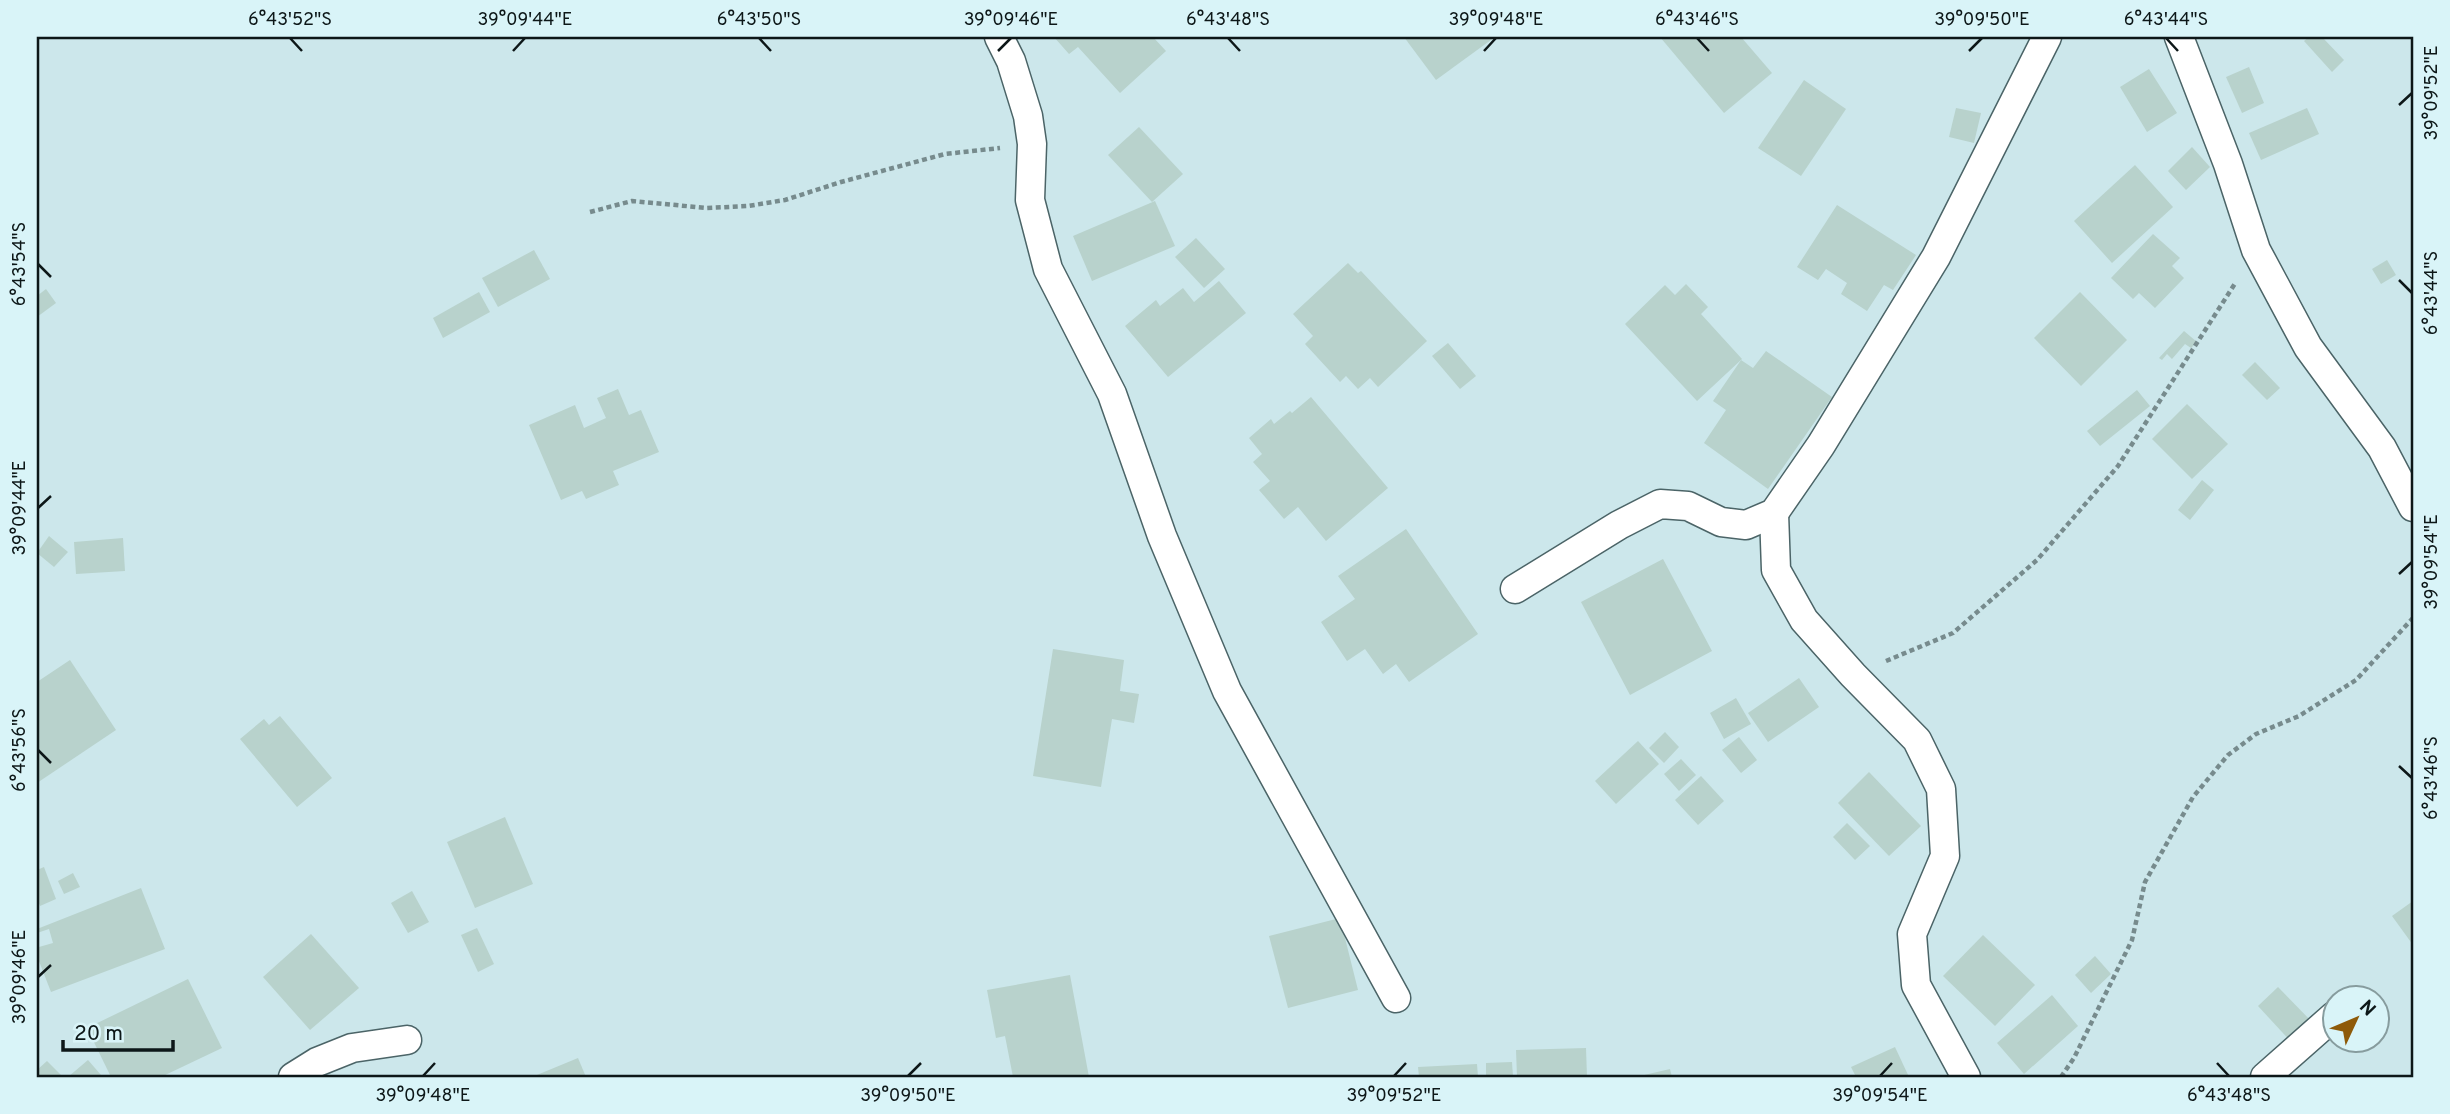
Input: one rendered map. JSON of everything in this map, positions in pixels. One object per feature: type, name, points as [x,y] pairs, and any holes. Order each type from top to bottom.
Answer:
[{"type":"street","points":[[999,37],[1012,61],[1028,116],[1032,144],[1030,200],[1048,269],[1112,394],[1162,536],[1227,691],[1396,998]]},
{"type":"street","points":[[1515,589],[1619,525],[1660,504],[1688,506],[1721,522],[1746,525],[1774,513],[1821,445],[1936,257],[2047,37]]},
{"type":"street","points":[[2179,37],[2228,164],[2256,250],[2308,347],[2382,448],[2413,507]]},
{"type":"street","points":[[1774,513],[1776,570],[1804,620],[1917,740],[1941,789],[1945,856],[1912,934],[1916,985],[1966,1077]]},
{"type":"street","points":[[2265,1077],[2320,1028]]},
{"type":"street","points":[[293,1077],[317,1062],[352,1048],[407,1040]]},
{"type":"path","points":[[590,212],[632,201],[707,208],[748,206],[785,200],[945,154],[1032,144]]},
{"type":"path","points":[[1853,675],[1953,632],[2037,560],[2119,466],[2256,250]]},
{"type":"path","points":[[2061,1077],[2080,1046],[2132,940],[2145,882],[2193,797],[2228,755],[2256,734],[2299,716],[2356,680],[2413,618]]},
{"type":"building","points":[[1054,37],[1153,37],[1166,51],[1120,93],[1078,47],[1069,54]]},
{"type":"building","points":[[1404,37],[1495,37],[1436,80]]},
{"type":"building","points":[[1660,37],[1741,37],[1772,73],[1724,113]]},
{"type":"building","points":[[2309,37],[2322,37],[2344,60],[2332,72],[2304,41]]},
{"type":"building","points":[[2249,67],[2264,103],[2242,113],[2226,77]]},
{"type":"building","points":[[2149,69],[2177,113],[2147,132],[2120,87]]},
{"type":"building","points":[[1804,80],[1846,109],[1801,176],[1758,148]]},
{"type":"building","points":[[1956,108],[1981,113],[1974,143],[1949,137]]},
{"type":"building","points":[[2307,108],[2319,134],[2261,160],[2249,133]]},
{"type":"building","points":[[1139,127],[1183,174],[1152,202],[1108,155]]},
{"type":"building","points":[[2192,147],[2210,167],[2186,190],[2168,171]]},
{"type":"building","points":[[2135,165],[2173,207],[2112,263],[2074,221]]},
{"type":"building","points":[[1155,201],[1175,246],[1092,281],[1073,236]]},
{"type":"building","points":[[1837,205],[1916,255],[1893,290],[1884,285],[1867,311],[1841,294],[1847,283],[1826,269],[1818,280],[1797,267]]},
{"type":"building","points":[[2153,234],[2180,258],[2172,266],[2184,278],[2155,308],[2139,293],[2133,299],[2111,278]]},
{"type":"building","points":[[1196,238],[1225,269],[1204,288],[1175,257]]},
{"type":"building","points":[[534,250],[550,279],[498,307],[482,278]]},
{"type":"building","points":[[2387,260],[2396,275],[2381,284],[2372,269]]},
{"type":"building","points":[[1348,263],[1358,273],[1361,271],[1427,341],[1378,387],[1370,378],[1358,389],[1346,376],[1340,382],[1305,344],[1313,336],[1293,314]]},
{"type":"building","points":[[1219,281],[1246,313],[1168,377],[1125,326],[1156,300],[1160,306],[1183,288],[1194,302]]},
{"type":"building","points":[[1686,284],[1708,307],[1701,314],[1742,359],[1697,401],[1625,324],[1665,285],[1675,295]]},
{"type":"building","points":[[46,289],[56,303],[37,317],[37,296]]},
{"type":"building","points":[[479,292],[490,312],[443,338],[433,318]]},
{"type":"building","points":[[2080,292],[2127,340],[2081,386],[2034,338]]},
{"type":"building","points":[[2184,331],[2197,342],[2191,348],[2185,344],[2172,359],[2167,354],[2162,360],[2159,358]]},
{"type":"building","points":[[1448,343],[1476,376],[1460,389],[1432,356]]},
{"type":"building","points":[[1766,351],[1832,397],[1768,489],[1704,443],[1726,410],[1713,401],[1741,360],[1753,368]]},
{"type":"building","points":[[2255,362],[2280,388],[2267,400],[2242,375]]},
{"type":"building","points":[[618,389],[629,415],[641,410],[659,452],[613,471],[619,485],[586,499],[582,491],[561,500],[529,425],[575,405],[584,428],[606,418],[597,398]]},
{"type":"building","points":[[2137,390],[2150,406],[2100,446],[2087,431]]},
{"type":"building","points":[[1311,397],[1388,488],[1326,541],[1298,507],[1284,519],[1259,490],[1270,481],[1253,462],[1262,454],[1249,438],[1271,419],[1274,424]]},
{"type":"building","points":[[2187,404],[2228,444],[2192,479],[2152,439]]},
{"type":"building","points":[[2202,480],[2214,490],[2190,520],[2178,510]]},
{"type":"building","points":[[1406,529],[1478,634],[1409,682],[1396,664],[1383,674],[1365,649],[1347,661],[1321,622],[1355,599],[1338,576]]},
{"type":"building","points":[[49,536],[68,552],[54,567],[37,553]]},
{"type":"building","points":[[123,538],[125,571],[76,574],[74,542]]},
{"type":"building","points":[[1663,559],[1712,651],[1630,695],[1581,602]]},
{"type":"building","points":[[1053,649],[1124,660],[1120,691],[1139,694],[1134,723],[1112,719],[1101,787],[1033,776]]},
{"type":"building","points":[[70,660],[116,730],[37,783],[37,682]]},
{"type":"building","points":[[1799,678],[1819,707],[1768,742],[1748,713]]},
{"type":"building","points":[[1736,698],[1751,724],[1724,739],[1710,713]]},
{"type":"building","points":[[280,716],[332,778],[297,807],[240,739],[264,719],[269,725]]},
{"type":"building","points":[[1665,732],[1679,747],[1664,763],[1649,748]]},
{"type":"building","points":[[1739,737],[1757,760],[1741,773],[1722,750]]},
{"type":"building","points":[[1638,741],[1659,764],[1616,804],[1595,781]]},
{"type":"building","points":[[1681,759],[1696,775],[1679,791],[1664,774]]},
{"type":"building","points":[[1869,772],[1921,826],[1889,856],[1838,803]]},
{"type":"building","points":[[1701,776],[1724,801],[1698,825],[1675,800]]},
{"type":"building","points":[[505,817],[533,884],[475,908],[447,842]]},
{"type":"building","points":[[1847,823],[1870,846],[1855,860],[1833,837]]},
{"type":"building","points":[[44,867],[56,899],[40,906],[37,898],[37,870]]},
{"type":"building","points":[[73,873],[80,887],[64,894],[58,881]]},
{"type":"building","points":[[141,888],[165,949],[51,992],[37,956],[37,941],[39,947],[53,943],[49,929],[37,933],[37,929]]},
{"type":"building","points":[[412,891],[429,922],[408,933],[391,903]]},
{"type":"building","points":[[2413,901],[2413,945],[2392,916]]},
{"type":"building","points":[[1340,918],[1358,990],[1288,1008],[1269,936]]},
{"type":"building","points":[[477,928],[494,964],[478,972],[461,935]]},
{"type":"building","points":[[311,934],[359,988],[310,1030],[263,977]]},
{"type":"building","points":[[1983,935],[2035,985],[1995,1026],[1943,976]]},
{"type":"building","points":[[2095,956],[2111,974],[2091,993],[2075,975]]},
{"type":"building","points":[[1070,975],[1089,1077],[1013,1077],[1005,1036],[996,1038],[987,990]]},
{"type":"building","points":[[188,979],[222,1048],[161,1077],[111,1077],[87,1028]]},
{"type":"building","points":[[2278,987],[2314,1024],[2293,1044],[2258,1006]]},
{"type":"building","points":[[2052,995],[2078,1026],[2024,1074],[1997,1043]]},
{"type":"building","points":[[1895,1047],[1909,1077],[1856,1077],[1851,1067]]},
{"type":"building","points":[[1586,1048],[1587,1077],[1517,1077],[1516,1050]]},
{"type":"building","points":[[578,1058],[586,1077],[532,1077]]},
{"type":"building","points":[[88,1060],[101,1075],[68,1077]]},
{"type":"building","points":[[47,1061],[63,1077],[37,1077],[37,1070]]},
{"type":"building","points":[[1512,1062],[1513,1077],[1486,1077],[1486,1063]]},
{"type":"building","points":[[1477,1064],[1478,1077],[1419,1077],[1418,1067]]},
{"type":"building","points":[[1670,1069],[1672,1077],[1640,1077],[1640,1076]]}]
